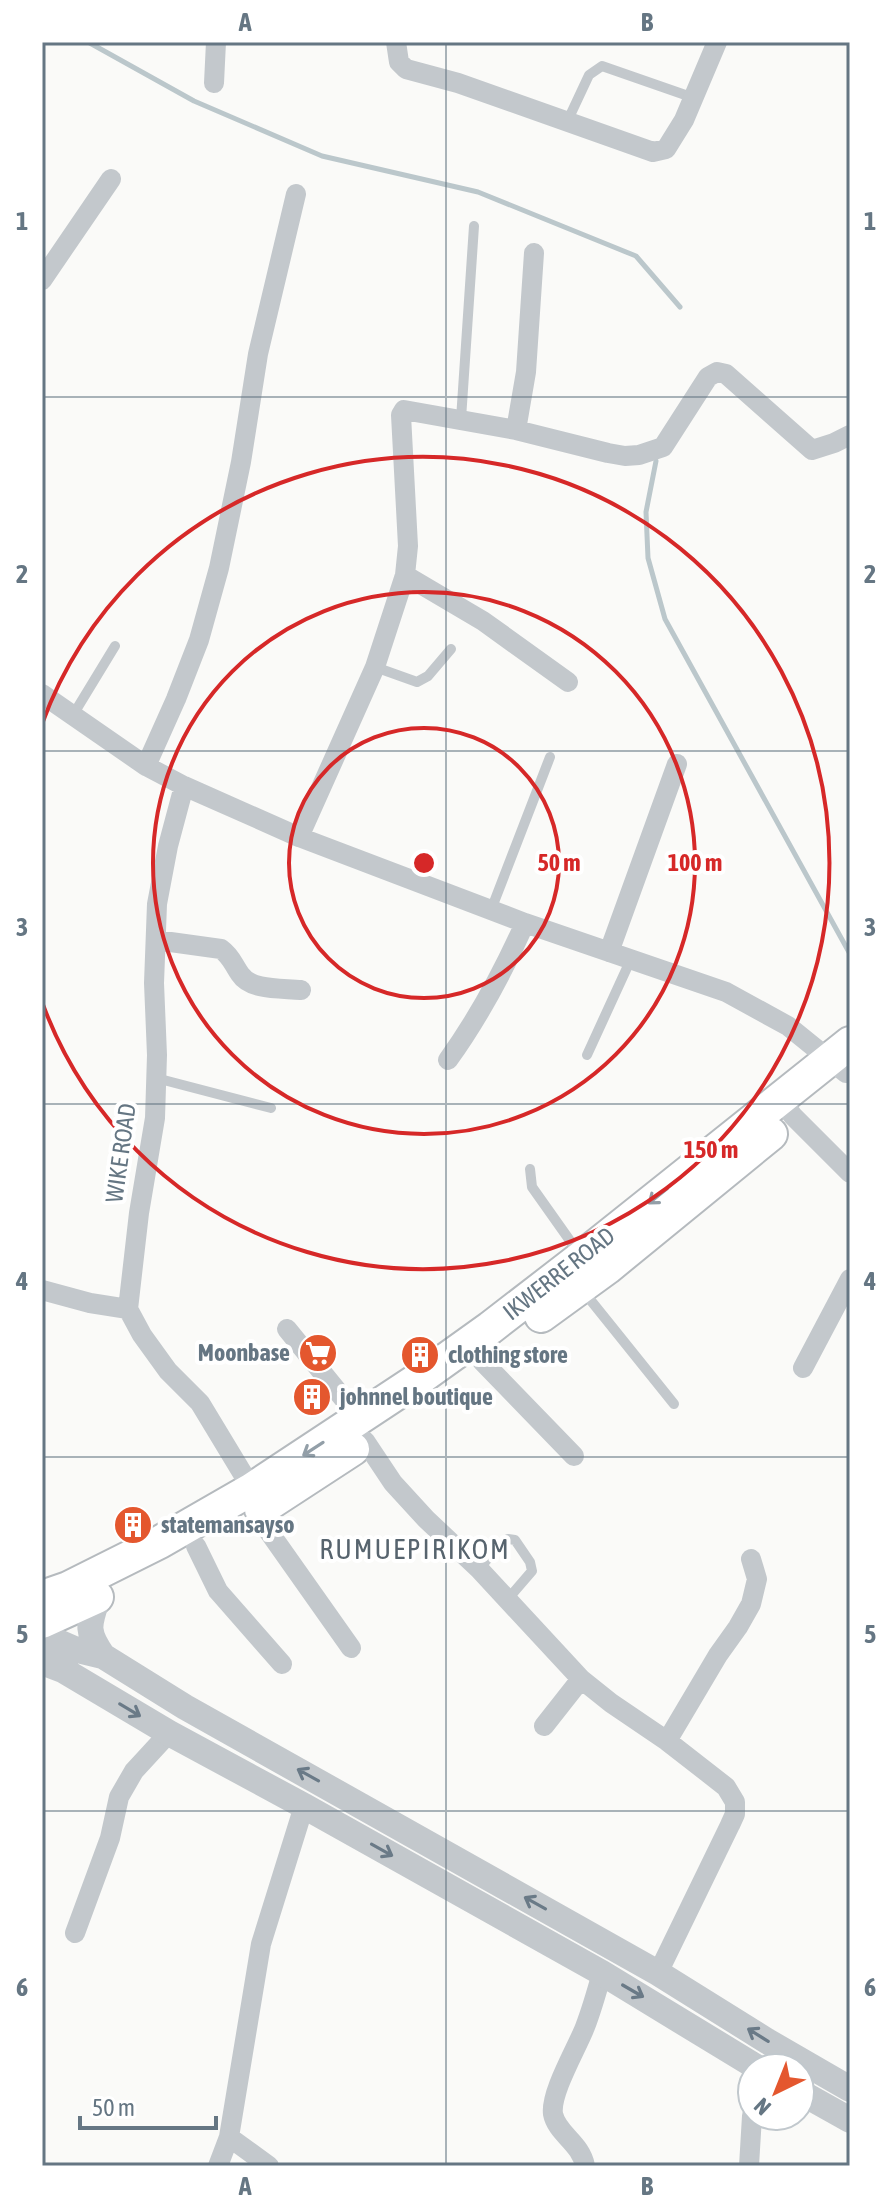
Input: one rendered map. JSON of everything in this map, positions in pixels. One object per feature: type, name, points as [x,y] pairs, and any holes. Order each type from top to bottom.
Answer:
[{"type":"main road","name":"IKWERRE ROAD","points":[[55,1625],[196,1546],[254,1501],[362,1430],[482,1361],[581,1272],[844,1061]]},
{"type":"main road","name":"IKWERRE ROAD","points":[[362,1430],[490,1328],[581,1272]]},
{"type":"main road","name":"IKWERRE ROAD","points":[[55,1625],[160,1542],[254,1501]]},
{"type":"street","points":[[214,83],[216,42]]},
{"type":"street","points":[[396,42],[399,62],[406,69],[458,83],[653,152],[666,149],[684,120],[717,42]]},
{"type":"street","points":[[42,280],[111,179]]},
{"type":"street","points":[[146,766],[199,640],[219,568],[241,462],[258,354],[296,194]]},
{"type":"street","points":[[516,430],[526,372],[534,253]]},
{"type":"street","points":[[299,837],[375,667],[405,575],[408,546],[404,410],[516,430],[608,453],[639,455],[663,447],[708,377],[717,372],[726,374],[812,450],[850,435]]},
{"type":"street","points":[[405,575],[483,621],[568,682]]},
{"type":"street","points":[[42,694],[146,766],[184,786],[299,837],[525,923],[726,992],[844,1061]]},
{"type":"street","points":[[609,952],[677,764]]},
{"type":"street","name":"WIKE ROAD","points":[[128,1309],[139,1213],[155,1118],[157,904],[184,786]]},
{"type":"street","points":[[448,1060],[478,1015],[525,923]]},
{"type":"street","points":[[156,940],[221,949],[229,954],[242,978],[252,985],[301,990]]},
{"type":"street","points":[[786,1108],[850,1173]]},
{"type":"street","points":[[803,1368],[850,1279]]},
{"type":"street","points":[[42,1290],[128,1309],[168,1371],[200,1403],[254,1501],[351,1648]]},
{"type":"street","points":[[287,1329],[362,1430],[393,1483],[426,1519],[479,1569],[581,1679],[726,1787],[735,1802],[735,1814],[658,1973]]},
{"type":"street","points":[[482,1361],[574,1456]]},
{"type":"street","points":[[196,1546],[218,1591],[282,1664]]},
{"type":"street","points":[[667,1741],[751,1604],[757,1579],[751,1559]]},
{"type":"street","points":[[55,1625],[90,1617],[95,1644],[103,1656]]},
{"type":"street","points":[[55,1625],[74,1649],[103,1656],[185,1707],[658,1973],[850,2089]]},
{"type":"street","points":[[55,1625],[169,1733],[602,1973],[736,2056]]},
{"type":"street","points":[[544,1726],[581,1679]]},
{"type":"street","points":[[75,1933],[110,1838],[119,1797],[134,1771],[169,1733]]},
{"type":"street","points":[[218,2166],[229,2137],[261,1944],[304,1806]]},
{"type":"street","points":[[585,2166],[581,2152],[553,2116],[553,2104],[585,2027],[602,1973]]},
{"type":"street","points":[[816,2101],[850,2120]]},
{"type":"street","points":[[749,2166],[751,2132]]},
{"type":"street","points":[[229,2137],[269,2166]]},
{"type":"lane","points":[[567,122],[589,75],[602,66],[694,98]]},
{"type":"lane","points":[[461,419],[474,226]]},
{"type":"lane","points":[[73,715],[115,646]]},
{"type":"lane","points":[[375,667],[417,682],[428,676],[451,649]]},
{"type":"lane","points":[[491,910],[550,757]]},
{"type":"lane","points":[[587,1055],[631,959]]},
{"type":"lane","points":[[156,1078],[271,1108]]},
{"type":"lane","points":[[530,1169],[532,1187],[581,1272],[674,1404]]},
{"type":"lane","points":[[479,1569],[500,1544],[508,1539],[515,1540],[530,1562],[532,1571],[507,1600]]},
{"type":"waterway","points":[[88,42],[194,101],[322,156],[478,192],[636,256],[680,307]]},
{"type":"waterway","points":[[656,461],[646,512],[648,558],[665,619],[850,954]]},
{"type":"place","name":"Moonbase","points":[[318,1353]]},
{"type":"place","name":"clothing store","points":[[420,1355]]},
{"type":"place","name":"johnnel boutique","points":[[312,1397]]},
{"type":"place","name":"statemansayso","points":[[133,1525]]},
{"type":"district","name":"RUMUEPIRIKOM","points":[[415,1549]]}]
